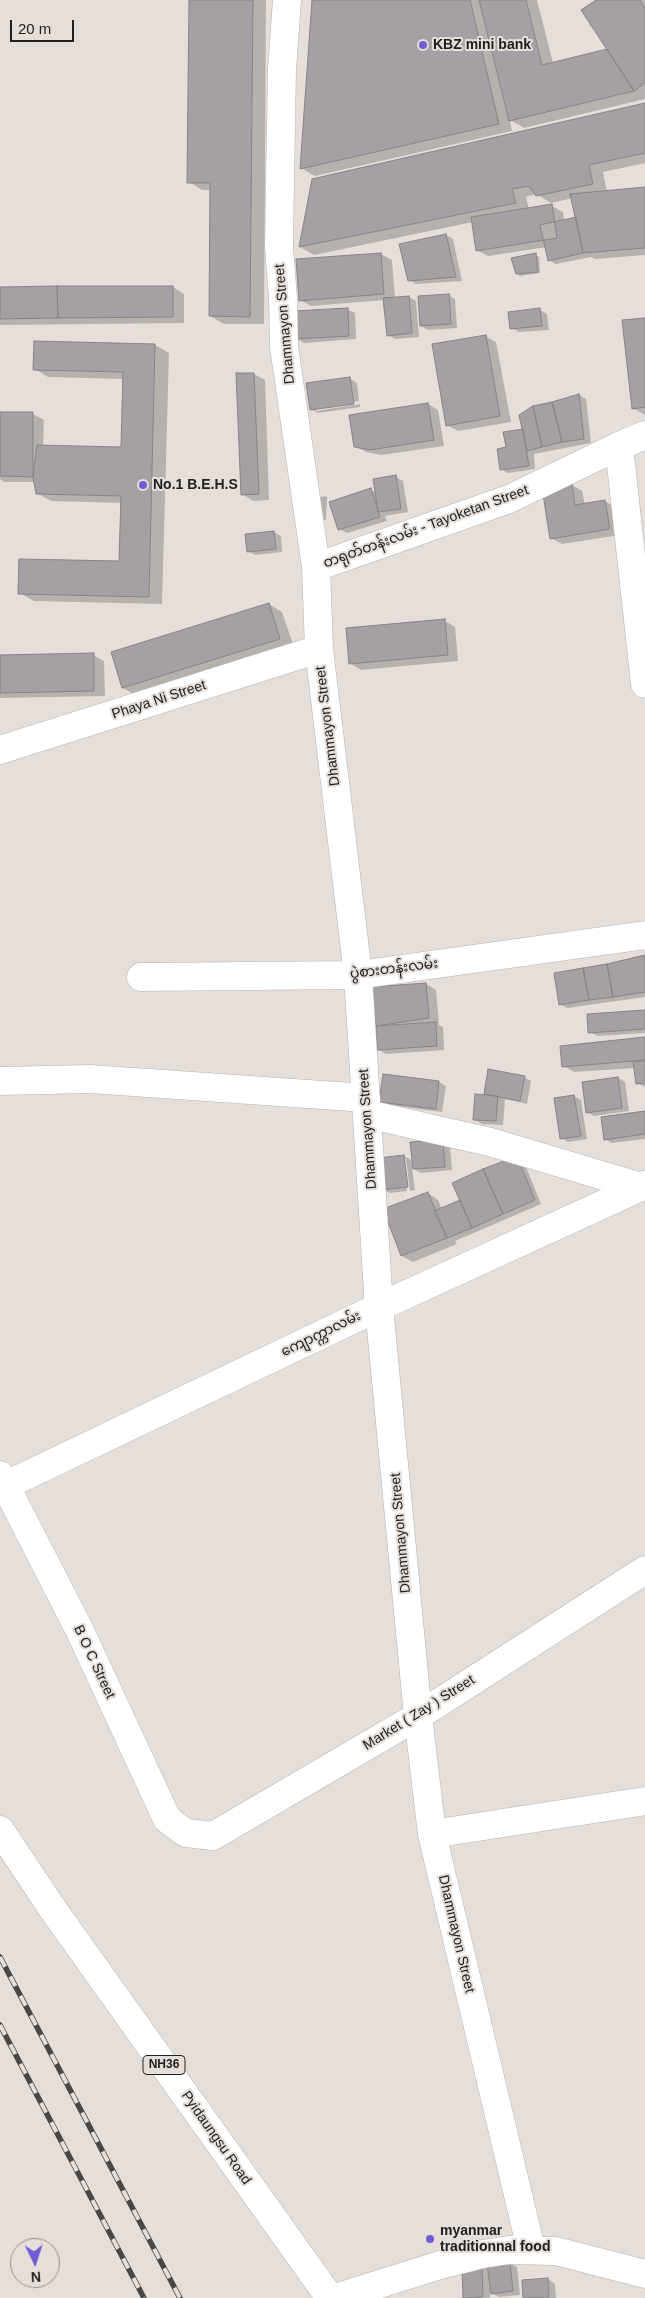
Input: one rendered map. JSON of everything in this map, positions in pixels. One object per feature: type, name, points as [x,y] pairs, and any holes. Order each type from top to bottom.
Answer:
[{"type":"main road","name":"Dhammayon Street","points":[[287,0],[282,70],[279,248],[284,298],[284,347],[316,567],[319,649],[358,975],[379,1307],[418,1716],[432,1834],[531,2249]]},
{"type":"main road","name":"တရုတ်တန်းလမ်း - Tayoketan Street","points":[[316,567],[509,499],[618,446],[645,435]]},
{"type":"main road","points":[[618,446],[645,684]]},
{"type":"main road","name":"Phaya Ni Street","points":[[0,750],[319,649]]},
{"type":"main road","name":"ပွဲစားတန်းလမ်း","points":[[141,977],[358,975],[645,935]]},
{"type":"main road","points":[[0,1081],[90,1079],[367,1106],[643,1186]]},
{"type":"main road","name":"ကျောက္ကာလမ်း","points":[[2,1483],[643,1186]]},
{"type":"main road","name":"B O C Street","points":[[2,1483],[80,1631],[167,1819],[186,1833]]},
{"type":"main road","name":"Market ( Zay ) Street","points":[[186,1833],[213,1836],[418,1716],[645,1570]]},
{"type":"main road","points":[[432,1834],[645,1801]]},
{"type":"main road","name":"Pyidaungsu Road","points":[[0,1830],[52,1908],[330,2298]]},
{"type":"main road","points":[[335,2298],[482,2254],[531,2249],[556,2251],[645,2274]]},
{"type":"building","points":[[189,0],[253,0],[250,317],[209,316],[210,183],[187,183]]},
{"type":"building","points":[[312,0],[470,0],[499,124],[300,169]]},
{"type":"building","points":[[479,0],[526,0],[542,65],[607,49],[634,91],[509,121]]},
{"type":"building","points":[[596,0],[640,0],[645,8],[645,83],[634,91],[581,10]]},
{"type":"building","points":[[645,103],[645,153],[589,165],[593,184],[536,196],[529,186],[512,189],[516,203],[299,247],[312,179]]},
{"type":"building","points":[[645,187],[645,248],[583,253],[570,194]]},
{"type":"building","points":[[552,204],[557,238],[476,251],[471,217]]},
{"type":"building","points":[[576,217],[583,253],[548,261],[540,225]]},
{"type":"building","points":[[446,234],[456,277],[408,281],[399,244]]},
{"type":"building","points":[[381,253],[384,294],[299,301],[296,259]]},
{"type":"building","points":[[536,253],[538,272],[516,274],[511,258]]},
{"type":"building","points":[[57,286],[173,286],[173,317],[58,318]]},
{"type":"building","points":[[57,286],[58,318],[0,319],[0,287]]},
{"type":"building","points":[[449,294],[451,324],[420,326],[418,296]]},
{"type":"building","points":[[409,296],[412,333],[387,336],[383,298]]},
{"type":"building","points":[[348,308],[349,336],[296,339],[294,311]]},
{"type":"building","points":[[540,308],[542,326],[510,329],[508,312]]},
{"type":"building","points":[[645,318],[645,407],[632,409],[622,320]]},
{"type":"building","points":[[486,335],[500,416],[446,426],[432,344]]},
{"type":"building","points":[[34,341],[155,344],[149,597],[18,594],[19,559],[119,561],[121,496],[36,494],[33,477],[37,445],[121,447],[123,372],[33,370]]},
{"type":"building","points":[[236,373],[254,373],[259,494],[241,495]]},
{"type":"building","points":[[350,377],[354,404],[310,410],[306,383]]},
{"type":"building","points":[[579,394],[584,439],[562,442],[552,402]]},
{"type":"building","points":[[552,402],[562,442],[542,447],[533,406]]},
{"type":"building","points":[[428,403],[434,440],[370,450],[354,447],[349,415]]},
{"type":"building","points":[[533,406],[542,447],[527,451],[519,415]]},
{"type":"building","points":[[0,412],[33,412],[33,477],[0,476]]},
{"type":"building","points":[[523,429],[529,466],[500,470],[497,449],[506,447],[503,432]]},
{"type":"building","points":[[396,475],[401,509],[378,512],[373,479]]},
{"type":"building","points":[[572,483],[575,505],[605,500],[610,529],[550,539],[542,488]]},
{"type":"building","points":[[371,488],[380,517],[338,530],[329,502]]},
{"type":"building","points":[[274,531],[276,549],[247,552],[245,534]]},
{"type":"building","points":[[269,603],[280,639],[122,688],[111,652]]},
{"type":"building","points":[[445,619],[448,655],[349,664],[346,628]]},
{"type":"building","points":[[94,653],[94,691],[0,693],[0,655]]},
{"type":"building","points":[[645,955],[645,992],[613,997],[607,964]]},
{"type":"building","points":[[607,964],[613,997],[589,1000],[583,968]]},
{"type":"building","points":[[583,968],[589,1000],[559,1005],[554,973]]},
{"type":"building","points":[[426,983],[429,1018],[376,1026],[370,987]]},
{"type":"building","points":[[645,1010],[645,1029],[588,1033],[587,1014]]},
{"type":"building","points":[[436,1022],[437,1046],[377,1050],[376,1026]]},
{"type":"building","points":[[645,1037],[645,1060],[562,1067],[560,1046]]},
{"type":"building","points":[[645,1060],[645,1083],[636,1084],[633,1062]]},
{"type":"building","points":[[488,1069],[525,1076],[520,1101],[484,1094]]},
{"type":"building","points":[[383,1074],[439,1081],[436,1109],[379,1102]]},
{"type":"building","points":[[618,1077],[622,1108],[586,1113],[582,1082]]},
{"type":"building","points":[[475,1094],[498,1096],[496,1121],[473,1120]]},
{"type":"building","points":[[574,1095],[581,1136],[560,1139],[554,1098]]},
{"type":"building","points":[[645,1111],[645,1134],[604,1140],[601,1117]]},
{"type":"building","points":[[443,1140],[445,1167],[413,1169],[410,1142]]},
{"type":"building","points":[[404,1155],[408,1187],[381,1190],[378,1158]]},
{"type":"building","points":[[517,1156],[535,1200],[503,1214],[483,1169]]},
{"type":"building","points":[[483,1169],[503,1214],[472,1228],[452,1183]]},
{"type":"building","points":[[428,1192],[447,1238],[401,1256],[383,1209]]},
{"type":"building","points":[[460,1200],[472,1228],[447,1238],[434,1211]]},
{"type":"building","points":[[510,2261],[513,2291],[491,2294],[487,2264]]},
{"type":"building","points":[[482,2265],[483,2297],[463,2298],[462,2266]]},
{"type":"building","points":[[548,2278],[549,2298],[523,2298],[522,2280]]},
{"type":"railway","points":[[0,1957],[180,2298]]},
{"type":"railway","points":[[0,2025],[144,2298]]},
{"type":"place","name":"KBZ mini bank","points":[[423,45]]},
{"type":"place","name":"No.1 B.E.H.S","points":[[143,485]]},
{"type":"place","name":"myanmar traditionnal food","points":[[430,2239]]}]
